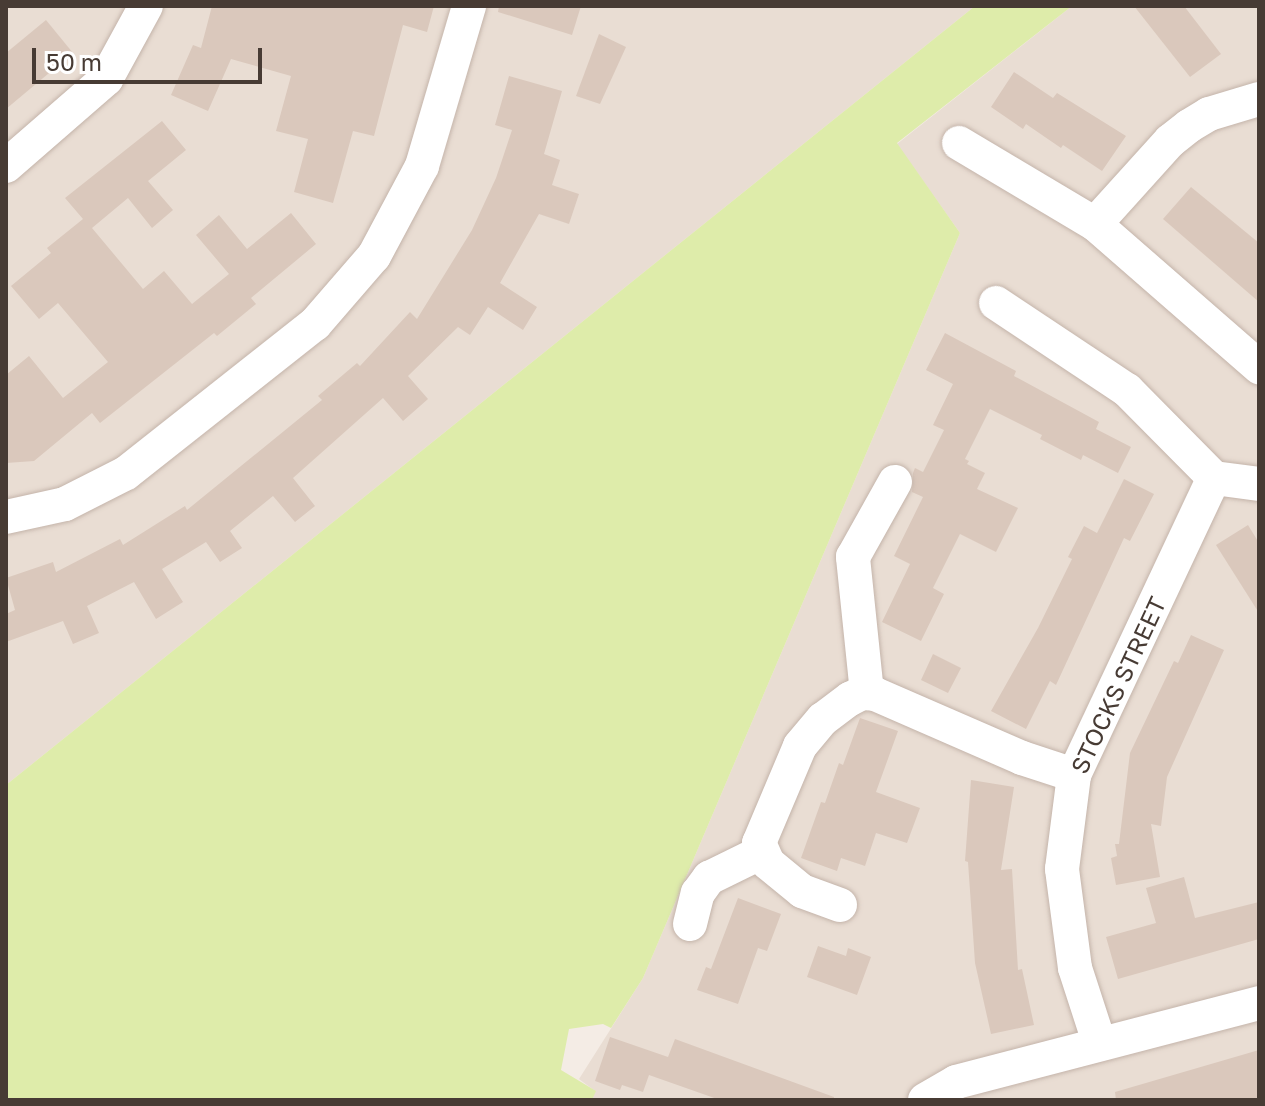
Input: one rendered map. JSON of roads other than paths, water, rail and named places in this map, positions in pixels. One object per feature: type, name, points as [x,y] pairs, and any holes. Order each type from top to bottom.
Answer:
[{"type":"street","points":[[6,166],[106,79],[146,6]]},
{"type":"street","points":[[6,517],[65,504],[126,473],[315,324],[374,256],[422,166],[469,6]]},
{"type":"street","points":[[1095,224],[1170,141],[1189,126],[1209,114],[1259,99]]},
{"type":"street","points":[[959,143],[1095,224],[1259,367]]},
{"type":"street","points":[[996,303],[1127,390],[1214,478],[1259,484]]},
{"type":"street","name":"STOCKS STREET","points":[[1099,1042],[1075,968],[1064,894],[1062,869],[1074,775],[1214,478]]},
{"type":"street","points":[[867,693],[853,557],[895,482]]},
{"type":"street","points":[[840,905],[802,891],[768,863],[759,843],[800,746],[823,719],[850,699],[867,693],[1022,758],[1074,775]]},
{"type":"street","points":[[690,924],[698,893],[709,878],[762,852]]},
{"type":"street","points":[[925,1100],[956,1082],[1099,1042],[1259,1003]]}]
